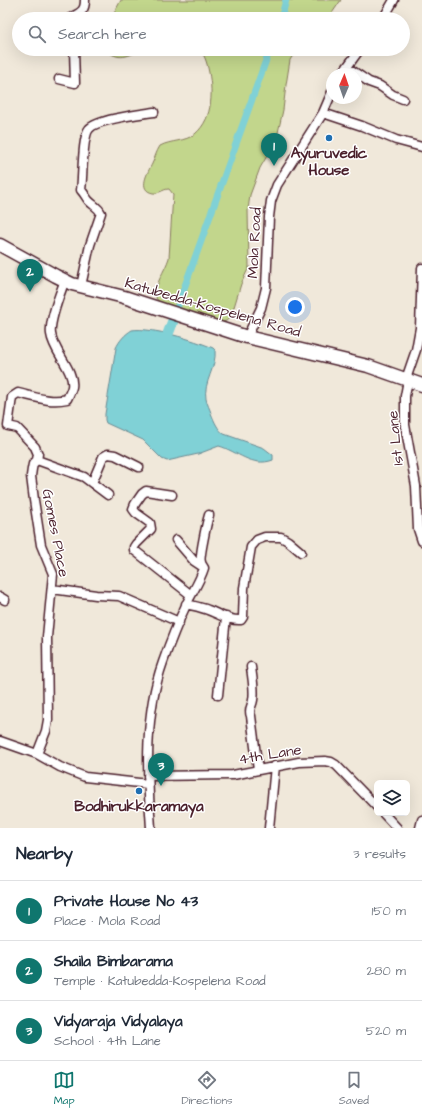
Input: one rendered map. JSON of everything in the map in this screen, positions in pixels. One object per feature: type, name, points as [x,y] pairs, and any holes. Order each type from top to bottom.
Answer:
[{"type":"main road","name":"Katubedda-Kospelena Road","points":[[0,245],[65,280],[81,286],[124,297],[247,337],[345,359],[422,385]]},
{"type":"street","points":[[82,12],[85,7],[85,0]]},
{"type":"street","points":[[386,12],[394,0]]},
{"type":"street","points":[[59,79],[75,83],[74,56]]},
{"type":"street","points":[[346,68],[355,56]]},
{"type":"street","points":[[362,79],[380,86],[393,95],[403,99]]},
{"type":"street","name":"Mola Road","points":[[247,337],[261,308],[266,288],[268,217],[271,201],[277,185],[323,113],[327,104]]},
{"type":"street","points":[[81,286],[90,245],[100,213],[98,207],[90,202],[87,195],[82,190],[86,134],[89,129],[100,122],[154,112]]},
{"type":"street","points":[[323,113],[362,126],[396,140],[422,147]]},
{"type":"street","name":"1st Lane","points":[[422,268],[420,328],[416,350],[407,379],[405,396],[405,425],[416,486],[418,529],[422,540]]},
{"type":"street","points":[[65,280],[51,325],[51,333],[54,346],[72,377],[72,387],[67,398],[58,401],[18,393],[14,394],[4,427],[17,428],[35,447],[38,454],[37,460],[84,477],[108,495]]},
{"type":"street","points":[[92,483],[103,457],[108,454],[115,455],[139,467]]},
{"type":"street","name":"Gomes Place","points":[[37,460],[33,464],[31,476],[41,545],[53,574],[47,637],[48,720],[46,732],[37,754]]},
{"type":"street","points":[[172,495],[146,491],[135,504],[133,509],[136,514],[150,523],[151,529],[136,544],[134,550],[191,595]]},
{"type":"street","points":[[204,568],[200,562],[209,515]]},
{"type":"street","points":[[186,604],[226,617],[241,620],[243,617],[244,588],[251,547],[257,540],[265,537],[281,537],[301,552]]},
{"type":"street","points":[[176,540],[194,561],[204,568]]},
{"type":"street","points":[[151,828],[148,780],[148,734],[153,700],[162,664],[178,622],[186,604],[201,578],[204,568]]},
{"type":"street","points":[[52,589],[96,595],[119,596],[178,622]]},
{"type":"street","points":[[218,695],[226,617]]},
{"type":"street","points":[[251,667],[253,701],[249,712],[251,716],[258,770]]},
{"type":"street","name":"4th Lane","points":[[0,741],[37,754],[85,777],[148,780],[233,775],[299,762],[331,762],[336,765],[374,804]]},
{"type":"street","points":[[269,828],[275,766]]},
{"type":"street","points":[[386,816],[397,828]]},
{"type":"street","points":[[420,828],[422,820]]},
{"type":"green space","points":[[121,0],[341,0],[333,12],[115,12]]},
{"type":"green space","points":[[204,56],[293,56],[290,60],[283,110],[277,137],[260,168],[250,195],[248,210],[249,267],[241,284],[231,317],[223,322],[159,302],[156,298],[158,283],[169,258],[173,194],[169,189],[153,193],[148,191],[145,185],[148,171],[160,146],[191,137],[206,120],[209,112],[211,85]]},
{"type":"water","points":[[132,330],[150,330],[161,332],[195,341],[213,348],[215,350],[215,356],[206,387],[206,399],[216,425],[224,434],[264,448],[273,455],[273,460],[258,462],[245,458],[219,446],[198,454],[167,461],[162,459],[143,440],[106,423],[105,414],[116,348],[122,338]]},
{"type":"waterway","points":[[283,12],[286,0]]},
{"type":"waterway","points":[[177,308],[267,56]]},
{"type":"waterway","points":[[168,334],[174,318]]},
{"type":"place","name":"Ayuruvedic House","points":[[329,138]]},
{"type":"place","name":"Private House No 43","points":[[274,166]]},
{"type":"place","name":"Shaila Bimbarama","points":[[30,292]]},
{"type":"place","name":"Vidyaraja Vidyalaya","points":[[161,786]]},
{"type":"place","name":"Bodhirukkaramaya","points":[[139,791]]}]
